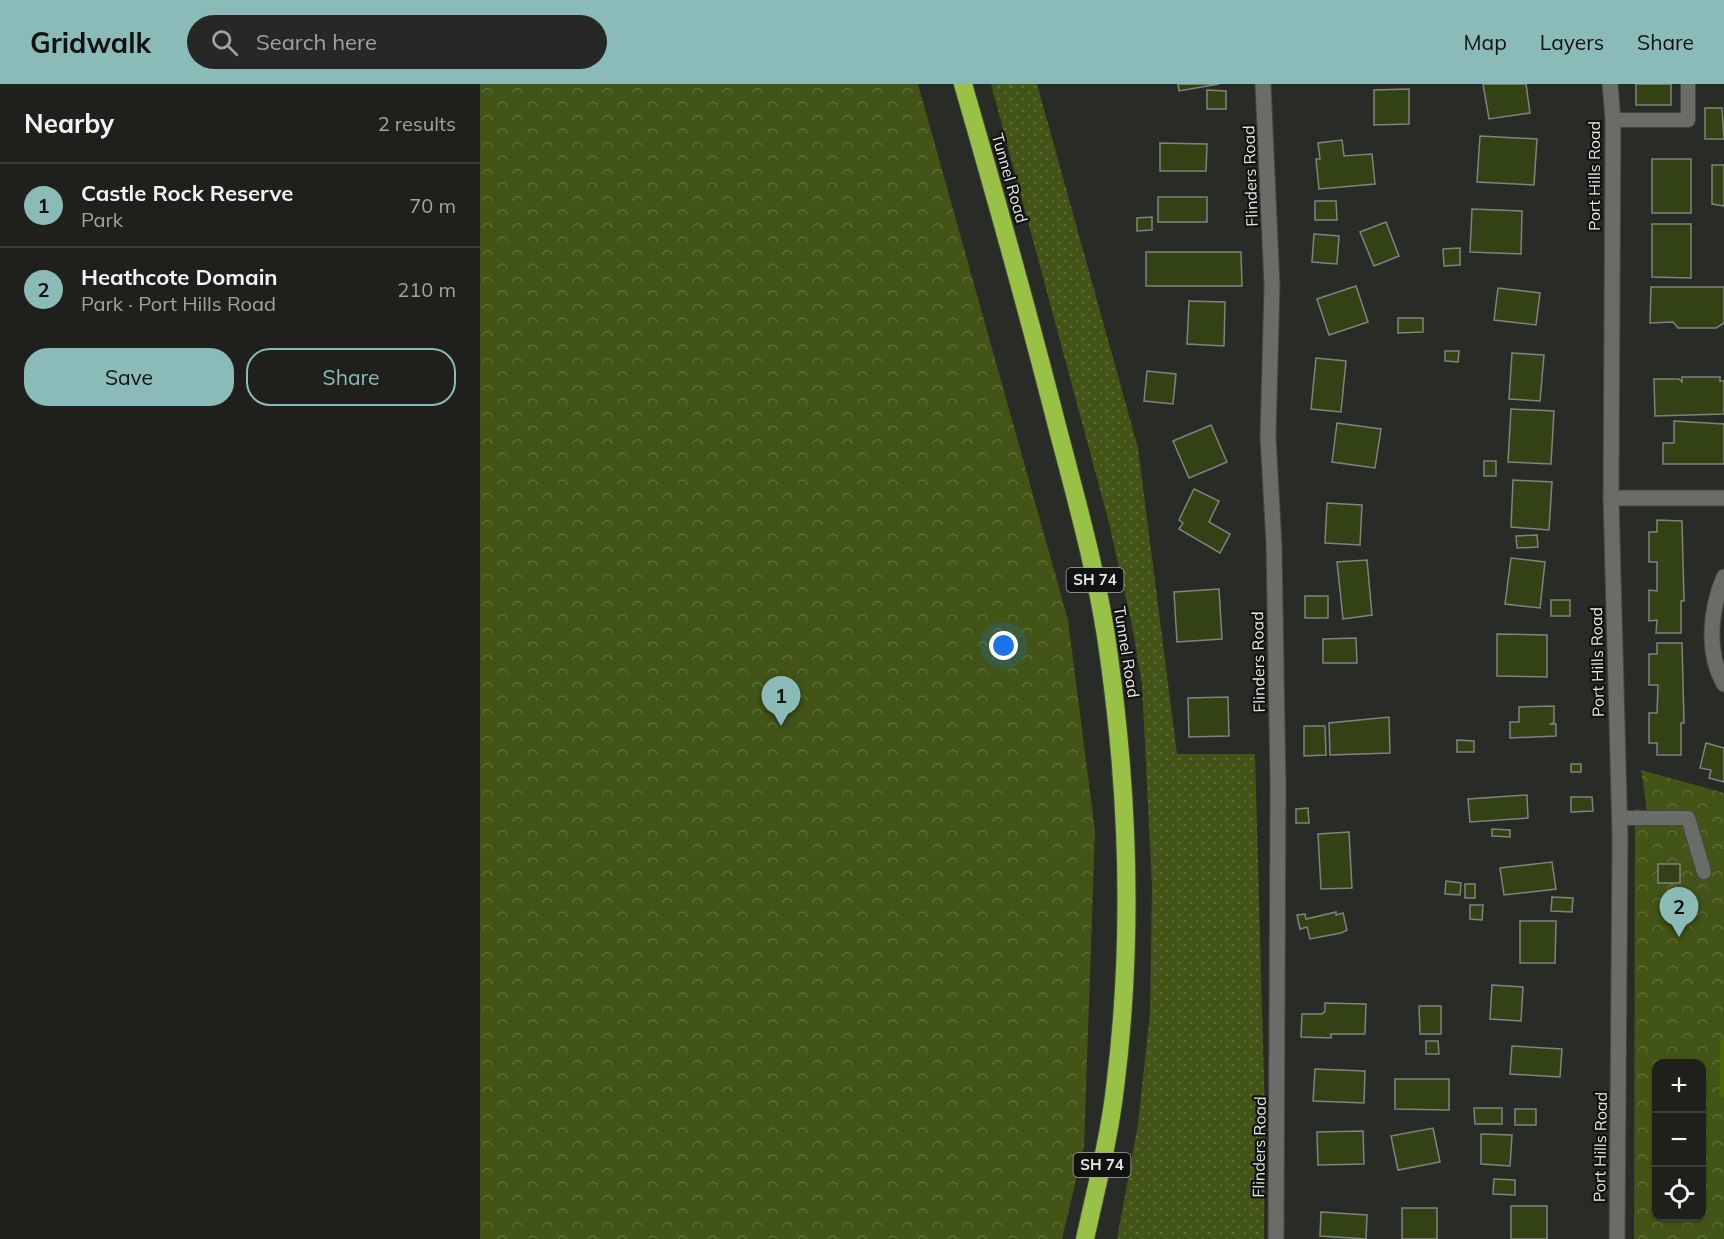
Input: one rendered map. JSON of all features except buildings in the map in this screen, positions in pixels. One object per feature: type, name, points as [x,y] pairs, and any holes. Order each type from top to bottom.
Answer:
[{"type":"highway","name":"Tunnel Road","points":[[963,84],[1068,466],[1101,609],[1116,708],[1127,880],[1124,994],[1111,1112],[1085,1239]]},
{"type":"street","name":"Flinders Road","points":[[1263,84],[1272,286],[1268,437],[1274,545],[1278,785],[1276,1239]]},
{"type":"street","name":"Port Hills Road","points":[[1610,84],[1613,120],[1611,498],[1620,818],[1617,1239]]},
{"type":"street","points":[[1611,498],[1724,498]]},
{"type":"street","points":[[1724,578],[1711,622],[1717,671],[1724,684]]},
{"type":"lane","points":[[1613,120],[1688,120],[1688,84]]},
{"type":"lane","points":[[1620,818],[1688,818],[1704,872]]},
{"type":"green space","points":[[480,84],[918,84],[1068,620],[1095,831],[1084,1146],[1062,1239],[480,1239]]},
{"type":"green space","points":[[991,84],[1037,84],[1138,448],[1177,754],[1255,754],[1265,1117],[1264,1239],[1117,1239],[1138,1124],[1150,1013],[1152,886],[1142,684],[1131,620],[1108,519]]},
{"type":"green space","points":[[1641,770],[1724,793],[1724,1239],[1634,1239],[1635,809],[1647,810]]},
{"type":"waterway","points":[[1723,1094],[1724,1040]]},
{"type":"place","name":"Castle Rock Reserve","points":[[781,726]]},
{"type":"place","name":"Heathcote Domain","points":[[1679,937]]}]
